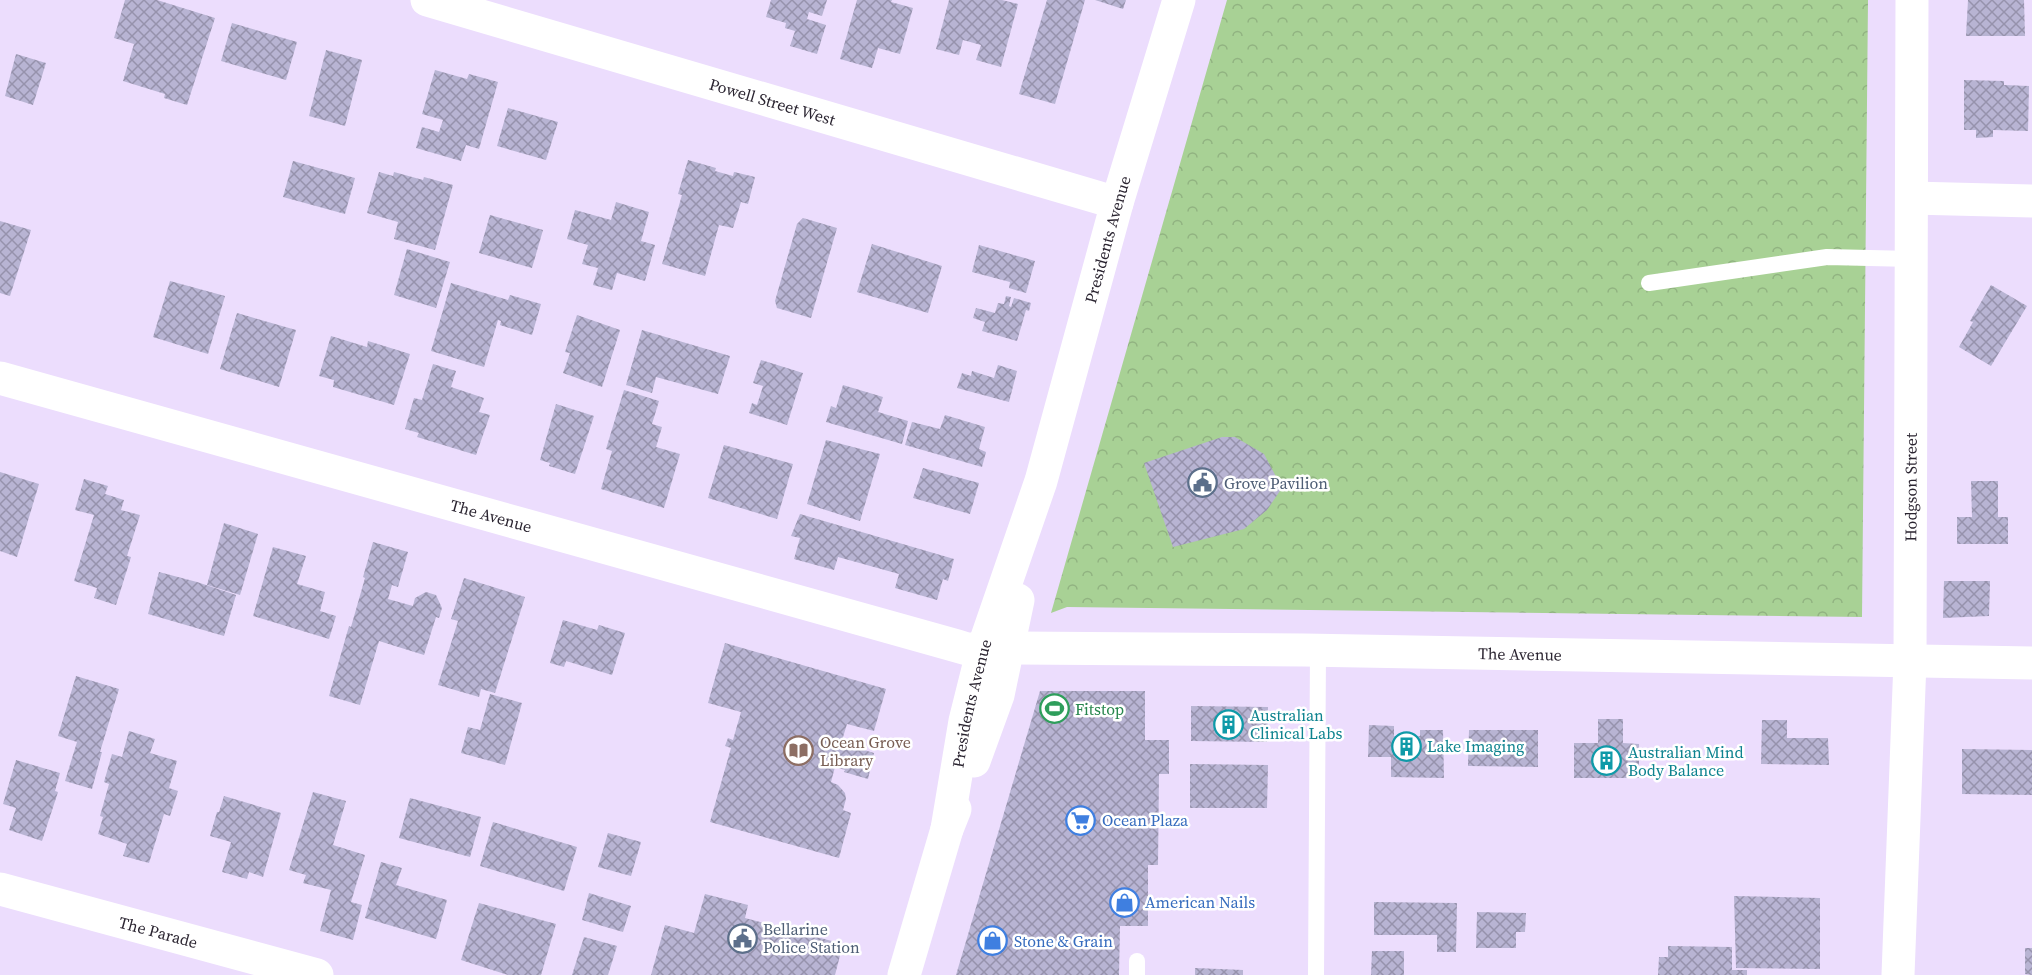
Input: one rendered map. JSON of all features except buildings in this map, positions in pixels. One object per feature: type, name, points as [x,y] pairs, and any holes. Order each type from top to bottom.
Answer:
[{"type":"street","name":"Powell Street West","points":[[427,0],[1118,203]]},
{"type":"street","name":"Presidents Avenue","points":[[904,975],[947,829],[998,695],[996,649],[1118,203],[1179,0]]},
{"type":"street","name":"Hodgson Street","points":[[1898,975],[1910,661],[1912,0]]},
{"type":"street","points":[[1912,198],[2032,201]]},
{"type":"street","name":"The Avenue","points":[[0,378],[957,646],[996,649],[1318,651],[2032,663]]},
{"type":"street","name":"The Parade","points":[[0,889],[317,975]]},
{"type":"lane","points":[[1648,283],[1827,257],[1912,259]]},
{"type":"lane","points":[[1316,975],[1318,651]]},
{"type":"green space","points":[[1227,0],[1868,0],[1862,617],[1067,607],[1051,613]]},
{"type":"place","name":"Grove Pavilion","points":[[1203,483]]},
{"type":"place","name":"Fitstop","points":[[1054,709]]},
{"type":"place","name":"Australian Clinical Labs","points":[[1229,724]]},
{"type":"place","name":"Lake Imaging","points":[[1406,746]]},
{"type":"place","name":"Ocean Grove Library","points":[[799,751]]},
{"type":"place","name":"Australian Mind Body Balance","points":[[1607,761]]},
{"type":"place","name":"Ocean Plaza","points":[[1081,820]]},
{"type":"place","name":"American Nails","points":[[1124,902]]},
{"type":"place","name":"Bellarine Police Station","points":[[742,938]]},
{"type":"place","name":"Stone & Grain","points":[[993,941]]}]
